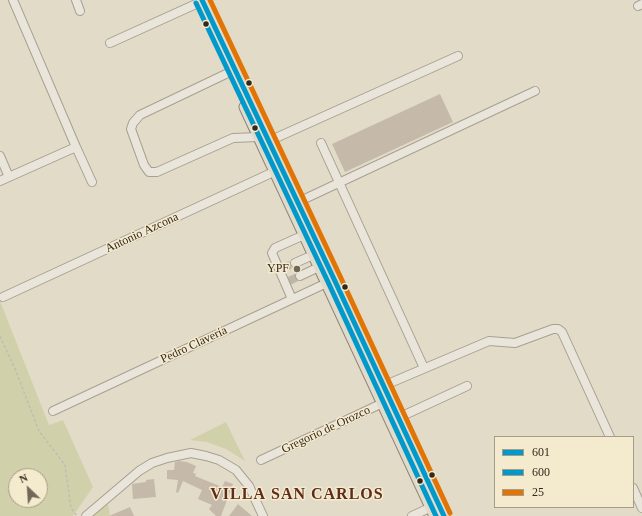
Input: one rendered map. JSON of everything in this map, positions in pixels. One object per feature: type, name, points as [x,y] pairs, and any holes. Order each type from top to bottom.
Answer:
[{"type":"main road","points":[[198,1],[263,141]]},
{"type":"main road","points":[[226,59],[228,73],[278,170],[435,509],[444,516]]},
{"type":"main road","points":[[294,204],[304,235],[313,255],[319,267],[330,281],[383,386],[386,402],[398,418],[435,509]]},
{"type":"street","points":[[13,0],[92,182]]},
{"type":"street","points":[[76,0],[80,11]]},
{"type":"street","points":[[110,43],[198,1]]},
{"type":"street","points":[[228,73],[140,115],[133,123],[131,129],[144,165],[149,172],[157,172],[233,138],[263,141],[458,56]]},
{"type":"street","points":[[294,204],[535,91]]},
{"type":"street","points":[[321,143],[424,368]]},
{"type":"street","points":[[0,181],[76,147]]},
{"type":"street","points":[[0,156],[9,177]]},
{"type":"street","name":"Antonio Azcona","points":[[3,297],[278,170]]},
{"type":"street","points":[[292,299],[281,269],[272,256],[273,250],[304,235]]},
{"type":"street","points":[[295,263],[313,255]]},
{"type":"street","points":[[300,276],[319,267]]},
{"type":"street","name":"Pedro Clavería","points":[[53,411],[330,281]]},
{"type":"street","points":[[383,386],[489,340],[515,343],[553,329],[558,329],[562,332],[610,436]]},
{"type":"street","points":[[398,418],[468,386]]},
{"type":"street","name":"Gregorio de Orozco","points":[[261,460],[386,402]]},
{"type":"street","points":[[86,516],[139,471],[152,463],[191,453],[219,460],[236,470],[249,486],[263,516]]},
{"type":"street","points":[[634,490],[642,508]]},
{"type":"street","points":[[412,516],[435,509]]},
{"type":"path","points":[[0,336],[15,368],[38,431],[65,465],[72,508],[77,516]]},
{"type":"green space","points":[[0,301],[49,425],[63,420],[93,487],[73,516],[0,516]]},
{"type":"green space","points":[[226,422],[245,461],[226,449],[207,442],[190,440]]},
{"type":"green space","points":[[107,499],[110,516],[86,516]]},
{"type":"building","points":[[440,94],[453,122],[345,172],[332,144]]},
{"type":"building","points":[[175,462],[187,462],[196,466],[193,473],[196,474],[195,476],[222,487],[225,481],[233,484],[221,516],[216,516],[209,509],[212,505],[198,499],[202,490],[183,481],[178,493],[176,492],[178,480],[167,479],[167,470],[174,470]]},
{"type":"building","points":[[154,479],[156,497],[133,499],[132,484]]},
{"type":"building","points":[[238,504],[252,516],[229,516]]},
{"type":"building","points":[[130,507],[134,516],[109,516]]},
{"type":"tunnel","points":[[283,268],[295,263]]},
{"type":"tunnel","points":[[289,281],[300,276]]},
{"type":"transit line","name":"601","points":[[202,0],[444,516]]},
{"type":"transit line","name":"25","points":[[210,0],[450,513]]},
{"type":"transit line","name":"600","points":[[196,3],[328,282],[436,516]]},
{"type":"place","name":"YPF","points":[[297,269]]},
{"type":"district","name":"VILLA SAN CARLOS","points":[[297,495]]}]
